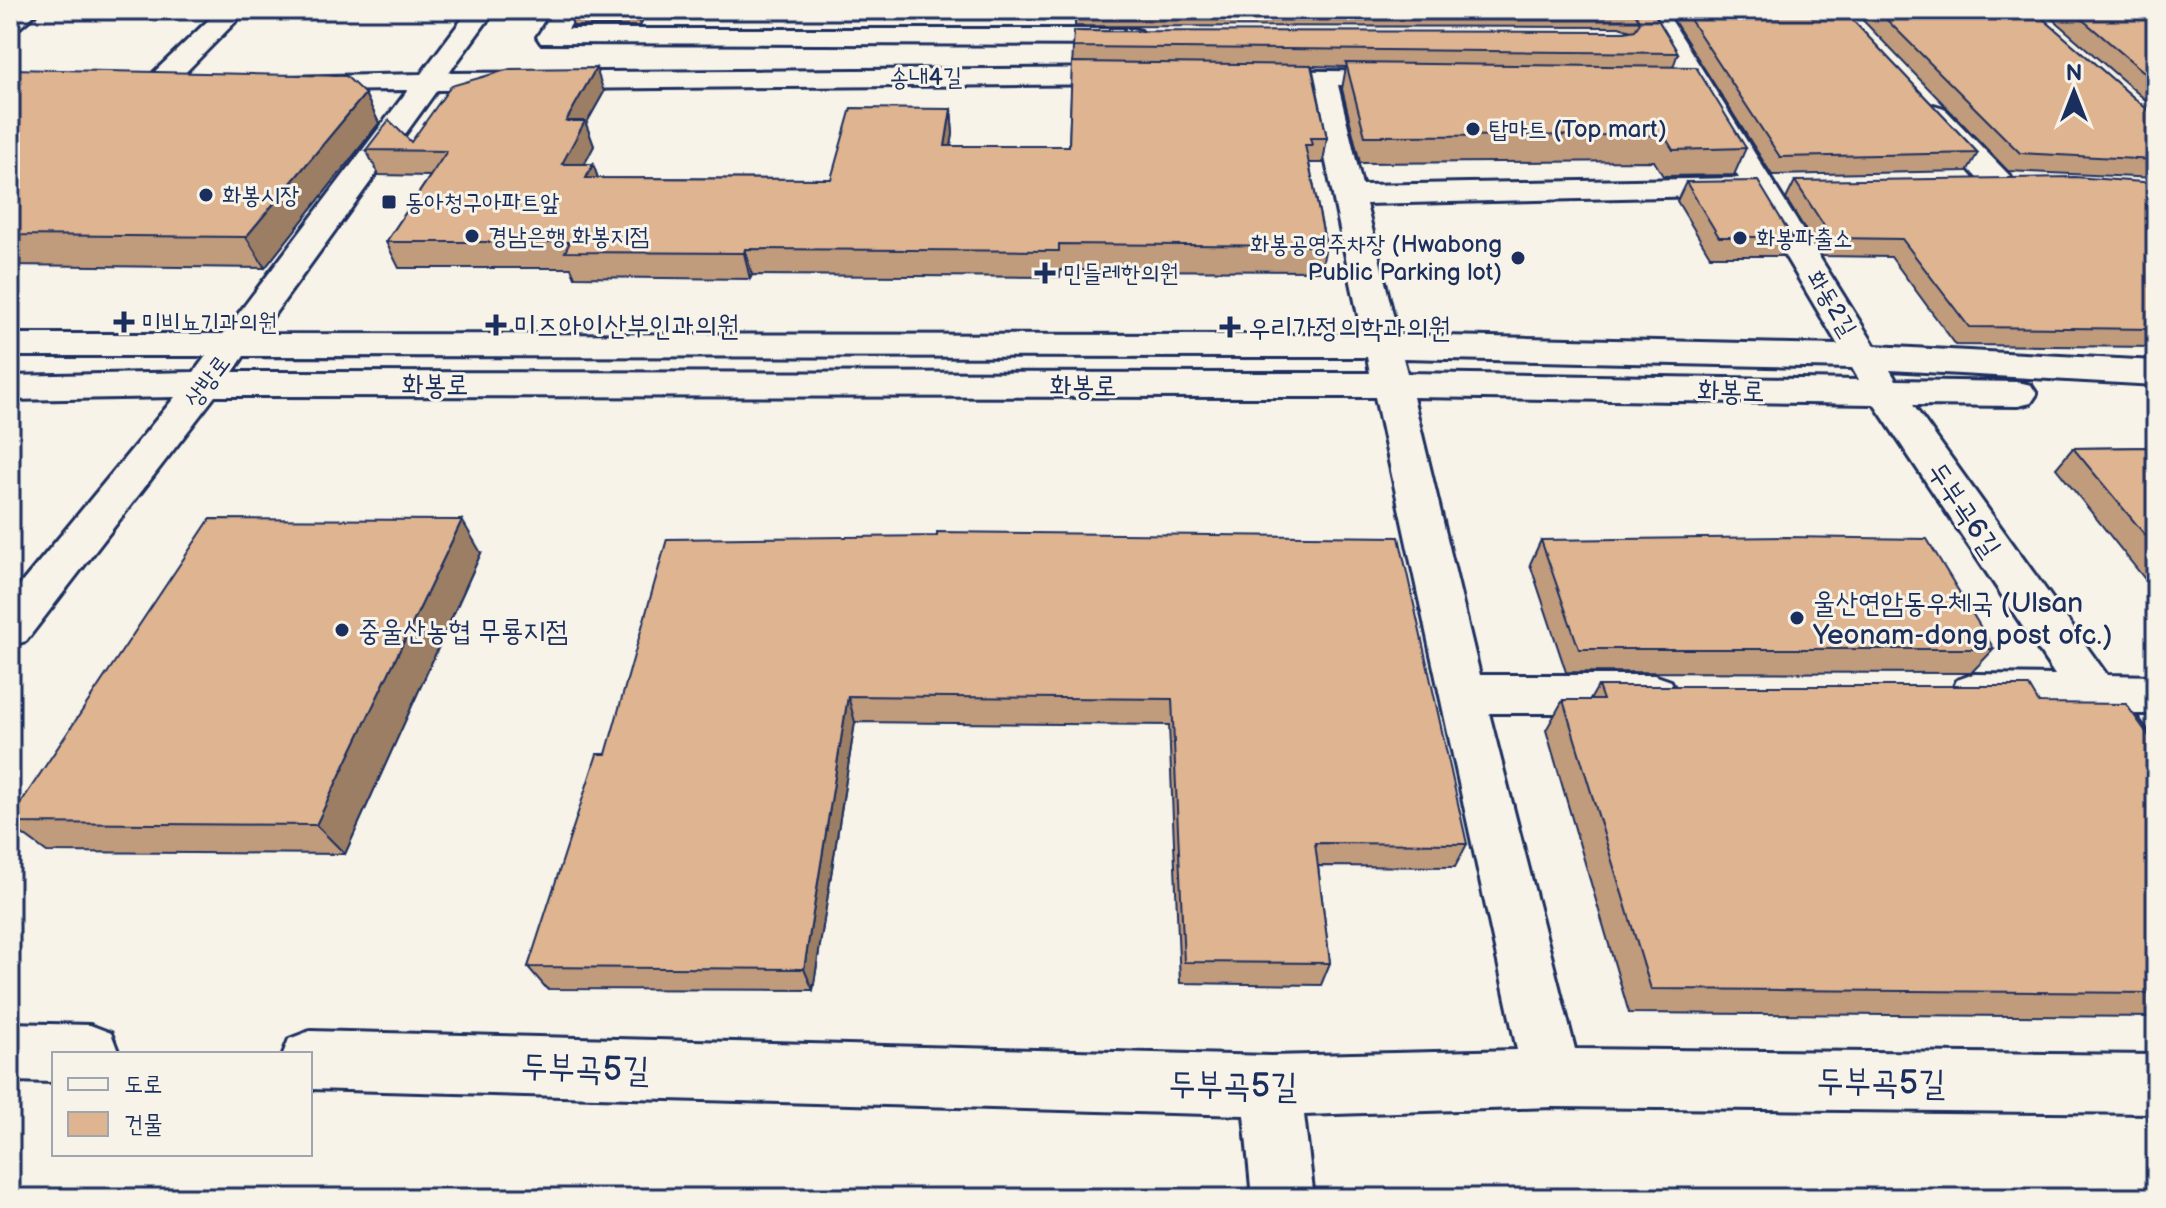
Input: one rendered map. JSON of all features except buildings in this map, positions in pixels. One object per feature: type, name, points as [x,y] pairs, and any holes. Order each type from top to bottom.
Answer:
[{"type":"street","points":[[10,23],[27,10]]},
{"type":"street","points":[[156,86],[234,10]]},
{"type":"street","name":"상방로","points":[[10,629],[233,348],[482,10]]},
{"type":"street","points":[[567,10],[550,37],[1162,37]]},
{"type":"street","points":[[1083,10],[1083,75]]},
{"type":"street","name":"화동2길","points":[[1652,10],[1680,82],[1762,187],[1875,374]]},
{"type":"street","name":"송내4길","points":[[262,84],[1163,76]]},
{"type":"street","points":[[1226,76],[1431,78]]},
{"type":"street","points":[[1322,77],[1461,694],[1553,1078]]},
{"type":"street","points":[[127,85],[202,85]]},
{"type":"street","points":[[1912,91],[1999,183]]},
{"type":"street","points":[[1952,184],[2031,183]]},
{"type":"street","points":[[1347,195],[1794,187]]},
{"type":"street","points":[[10,345],[1388,366]]},
{"type":"street","name":"화봉로","points":[[10,388],[1388,366],[1875,374],[2156,397]]},
{"type":"street","points":[[1875,374],[2156,373]]},
{"type":"street","name":"두부곡6길","points":[[1875,374],[2090,693],[2156,784]]},
{"type":"street","points":[[1933,693],[2156,695]]},
{"type":"street","points":[[1461,694],[1697,694]]},
{"type":"street","points":[[10,1052],[52,1053]]},
{"type":"street","name":"두부곡5길","points":[[312,1060],[1271,1086],[1553,1078],[2156,1084]]},
{"type":"street","points":[[1271,1086],[1283,1198]]},
{"type":"place","name":"탑마트 (Top mart)","points":[[1473,129]]},
{"type":"place","name":"화봉시장","points":[[206,195]]},
{"type":"place","name":"동아청구아파트앞","points":[[389,202]]},
{"type":"place","name":"경남은행 화봉지점","points":[[472,236]]},
{"type":"place","name":"화봉파출소","points":[[1740,238]]},
{"type":"place","name":"화봉공영주차장 (Hwabong Public Parking lot)","points":[[1518,258]]},
{"type":"place","name":"민들레한의원","points":[[1045,273]]},
{"type":"place","name":"미비뇨기과의원","points":[[124,322]]},
{"type":"place","name":"미즈아이산부인과의원","points":[[496,325]]},
{"type":"place","name":"우리가정의학과의원","points":[[1230,327]]},
{"type":"place","name":"울산연암동우체국 (Ulsan Yeonam-dong post ofc.)","points":[[1797,618]]},
{"type":"place","name":"중울산농협 무룡지점","points":[[342,630]]}]
